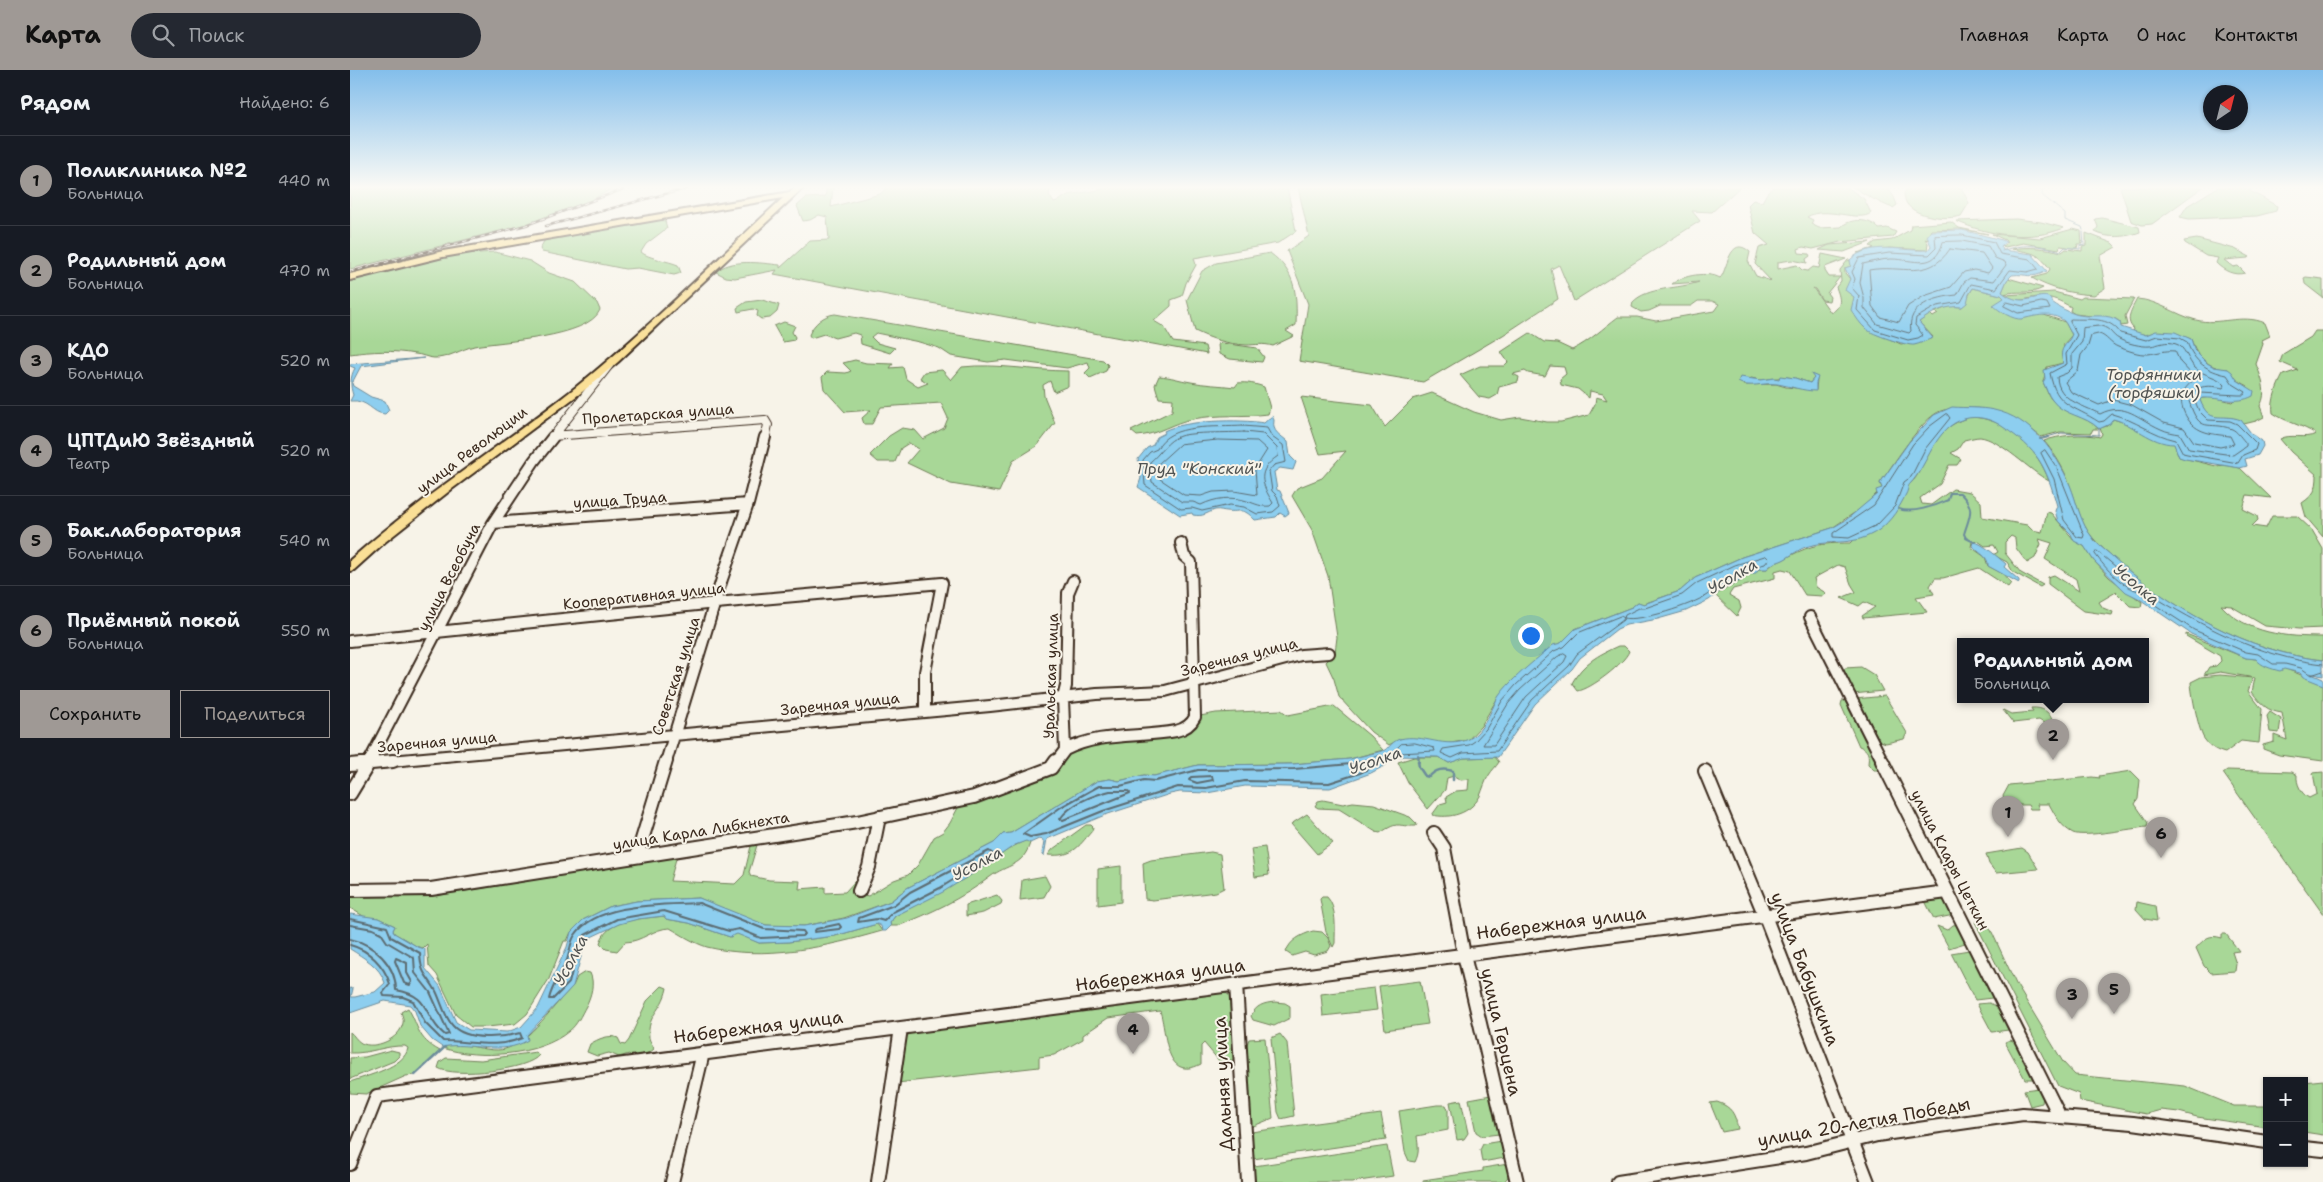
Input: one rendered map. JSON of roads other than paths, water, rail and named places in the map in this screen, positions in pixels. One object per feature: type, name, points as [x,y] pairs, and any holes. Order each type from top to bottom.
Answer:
[{"type":"main road","points":[[350,277],[443,254],[531,239]]},
{"type":"main road","name":"улица Революции","points":[[350,567],[381,539],[448,486],[589,386],[614,360],[745,239]]},
{"type":"street","name":"улица Всеобуча","points":[[350,794],[369,763],[493,524],[552,436],[589,386]]},
{"type":"street","name":"Пролетарская улица","points":[[552,436],[765,420]]},
{"type":"street","name":"Советская улица","points":[[637,856],[722,579],[748,504],[768,425],[765,420]]},
{"type":"street","name":"улица Труда","points":[[493,524],[748,504]]},
{"type":"street","points":[[1065,750],[1096,739],[1147,735],[1190,726],[1195,717],[1191,562],[1184,556],[1182,544]]},
{"type":"street","name":"Уральская улица","points":[[1051,768],[1065,750],[1063,698],[1066,686],[1068,593],[1074,581]]},
{"type":"street","name":"Кооперативная улица","points":[[350,641],[716,603],[942,583],[925,672],[925,711]]},
{"type":"street","name":"улица Клары Цеткин","points":[[1810,617],[2060,1117]]},
{"type":"street","name":"Заречная улица","points":[[350,765],[925,711],[980,708],[1063,698],[1148,692],[1194,684],[1202,680],[1301,655],[1329,653]]},
{"type":"street","name":"улица Карла Либкнехта","points":[[350,890],[431,889],[879,817],[974,797],[1051,768]]},
{"type":"street","name":"улица Бабушкина","points":[[1705,771],[1765,916],[1868,1182]]},
{"type":"street","points":[[859,891],[869,867],[879,817]]},
{"type":"street","name":"улица Герцена","points":[[1434,833],[1444,848],[1464,955],[1517,1182]]},
{"type":"street","name":"Набережная улица","points":[[350,1164],[377,1096],[1948,892]]},
{"type":"street","name":"Дальняя улица","points":[[1236,984],[1248,1182]]},
{"type":"street","points":[[878,1182],[901,1028]]},
{"type":"street","points":[[672,1182],[703,1053]]},
{"type":"street","name":"улица 20-летия Победы","points":[[1618,1182],[1806,1153],[1877,1135],[2023,1114],[2133,1123],[2263,1141]]},
{"type":"street","points":[[2308,1148],[2323,1150]]},
{"type":"water","name":"Торфянники (торфяшки)","points":[[1928,239],[2002,240],[2006,242],[2001,246],[2003,250],[2032,254],[2047,271],[2032,276],[2012,275],[2007,280],[2002,292],[2010,297],[2024,300],[2045,296],[2064,310],[2085,316],[2110,317],[2120,322],[2121,327],[2146,335],[2156,331],[2175,332],[2191,339],[2195,351],[2207,363],[2214,367],[2228,369],[2237,380],[2254,391],[2253,396],[2247,399],[2202,398],[2200,400],[2204,408],[2212,416],[2241,420],[2251,433],[2262,441],[2263,446],[2258,455],[2245,459],[2247,466],[2240,468],[2185,459],[2179,457],[2174,444],[2158,441],[2121,422],[2113,419],[2110,424],[2099,429],[2094,424],[2068,413],[2052,400],[2043,382],[2045,379],[2044,370],[2063,363],[2062,350],[2072,334],[2064,321],[2054,316],[2043,315],[2018,319],[2006,315],[1993,305],[2004,298],[2001,295],[1973,288],[1967,303],[1962,307],[1950,307],[1939,310],[1919,322],[1933,338],[1914,345],[1889,339],[1869,331],[1851,310],[1854,297],[1845,290],[1850,279],[1845,268],[1851,266],[1850,260],[1867,250],[1888,248],[1928,250],[1931,246]]},
{"type":"water","points":[[424,358],[361,366],[352,383],[353,386],[371,397],[385,401],[389,410],[385,414],[377,412],[362,402],[350,401],[353,395],[351,382],[355,368],[350,366],[350,364]]},
{"type":"water","points":[[1811,374],[1818,377],[1816,391],[1777,384],[1747,385],[1738,382],[1740,377],[1761,380],[1779,379],[1780,376],[1810,383],[1814,378]]},
{"type":"water","name":"Усолка","points":[[1952,407],[1994,410],[2020,420],[2041,438],[2057,460],[2070,485],[2084,525],[2099,545],[2135,576],[2159,593],[2184,610],[2211,624],[2267,648],[2295,656],[2323,660],[2323,676],[2309,673],[2323,679],[2323,685],[2303,677],[2300,673],[2270,668],[2261,664],[2256,659],[2246,658],[2191,634],[2126,592],[2094,561],[2084,546],[2074,541],[2071,534],[2058,521],[2055,511],[2057,506],[2049,480],[2033,452],[2025,443],[1999,424],[1984,418],[1974,417],[1954,424],[1939,438],[1917,476],[1909,485],[1907,493],[1898,509],[1879,530],[1861,539],[1806,547],[1772,564],[1767,569],[1758,569],[1756,573],[1744,574],[1742,580],[1725,587],[1709,600],[1686,611],[1626,625],[1617,629],[1580,658],[1572,669],[1535,704],[1498,757],[1464,758],[1449,763],[1438,757],[1396,756],[1391,758],[1386,765],[1371,773],[1330,788],[1245,786],[1207,793],[1180,792],[1170,794],[1105,815],[1047,839],[1044,856],[1042,853],[1044,842],[1041,838],[1030,843],[1026,841],[1015,845],[943,892],[895,916],[890,923],[891,926],[886,931],[882,931],[881,926],[877,924],[835,936],[788,942],[759,943],[737,934],[730,937],[689,923],[666,919],[664,916],[638,919],[619,924],[589,938],[584,946],[573,986],[527,1035],[528,1040],[518,1045],[497,1048],[442,1047],[432,1040],[420,1026],[415,1011],[410,1005],[385,1001],[350,1013],[350,988],[353,989],[351,997],[355,997],[375,992],[385,983],[375,967],[350,949],[350,914],[378,918],[395,926],[394,933],[425,949],[425,968],[440,986],[456,1022],[469,1030],[507,1032],[521,1027],[538,1008],[567,947],[571,932],[583,920],[611,906],[637,901],[699,898],[766,925],[804,926],[847,918],[891,901],[907,888],[994,843],[1003,834],[1011,833],[1097,781],[1110,779],[1119,781],[1144,775],[1154,776],[1198,765],[1293,764],[1350,759],[1386,750],[1395,741],[1400,739],[1417,738],[1451,743],[1469,739],[1482,727],[1497,699],[1507,686],[1553,645],[1561,643],[1575,629],[1632,607],[1638,602],[1644,604],[1680,591],[1695,578],[1742,557],[1832,528],[1846,520],[1877,494],[1876,490],[1882,488],[1880,483],[1909,442],[1934,415]]},
{"type":"water","name":"Пруд \"Конский\"","points":[[1272,416],[1275,431],[1288,442],[1290,456],[1296,462],[1293,470],[1280,468],[1274,472],[1277,490],[1280,491],[1289,513],[1285,516],[1280,513],[1276,517],[1255,520],[1247,513],[1241,511],[1218,510],[1200,515],[1193,515],[1192,513],[1180,515],[1138,487],[1141,478],[1138,459],[1147,448],[1153,445],[1157,437],[1165,433],[1164,431],[1173,427],[1213,421],[1264,423]]},
{"type":"water","points":[[1974,542],[1985,547],[2006,564],[2004,567],[2019,580],[2019,583],[1988,566],[1986,559],[1972,544]]},
{"type":"waterway","points":[[2002,251],[2024,246],[2039,246],[2061,251],[2065,247],[2080,249],[2080,245],[2084,246],[2083,239]]},
{"type":"waterway","points":[[2044,438],[2061,433],[2099,435],[2099,428]]},
{"type":"waterway","points":[[2040,439],[2049,437]]},
{"type":"waterway","points":[[1899,509],[1910,511],[1924,509],[1948,500],[1950,493],[1960,493],[1970,508],[1970,516],[1964,534],[1966,538],[1974,542]]},
{"type":"waterway","points":[[1418,755],[1419,762]]},
{"type":"waterway","points":[[1418,761],[1419,767],[1425,776],[1429,777],[1437,771],[1446,770],[1453,771],[1453,780]]},
{"type":"waterway","points":[[415,1075],[445,1047]]},
{"type":"railway","points":[[350,272],[474,239]]},
{"type":"place","name":"Родильный дом","points":[[2053,760]]},
{"type":"place","name":"Поликлиника №2","points":[[2008,837]]},
{"type":"place","name":"Приёмный покой","points":[[2161,858]]},
{"type":"place","name":"Бак.лаборатория","points":[[2114,1014]]},
{"type":"place","name":"КДО","points":[[2072,1019]]},
{"type":"place","name":"ЦПТДиЮ Звёздный","points":[[1133,1054]]}]
